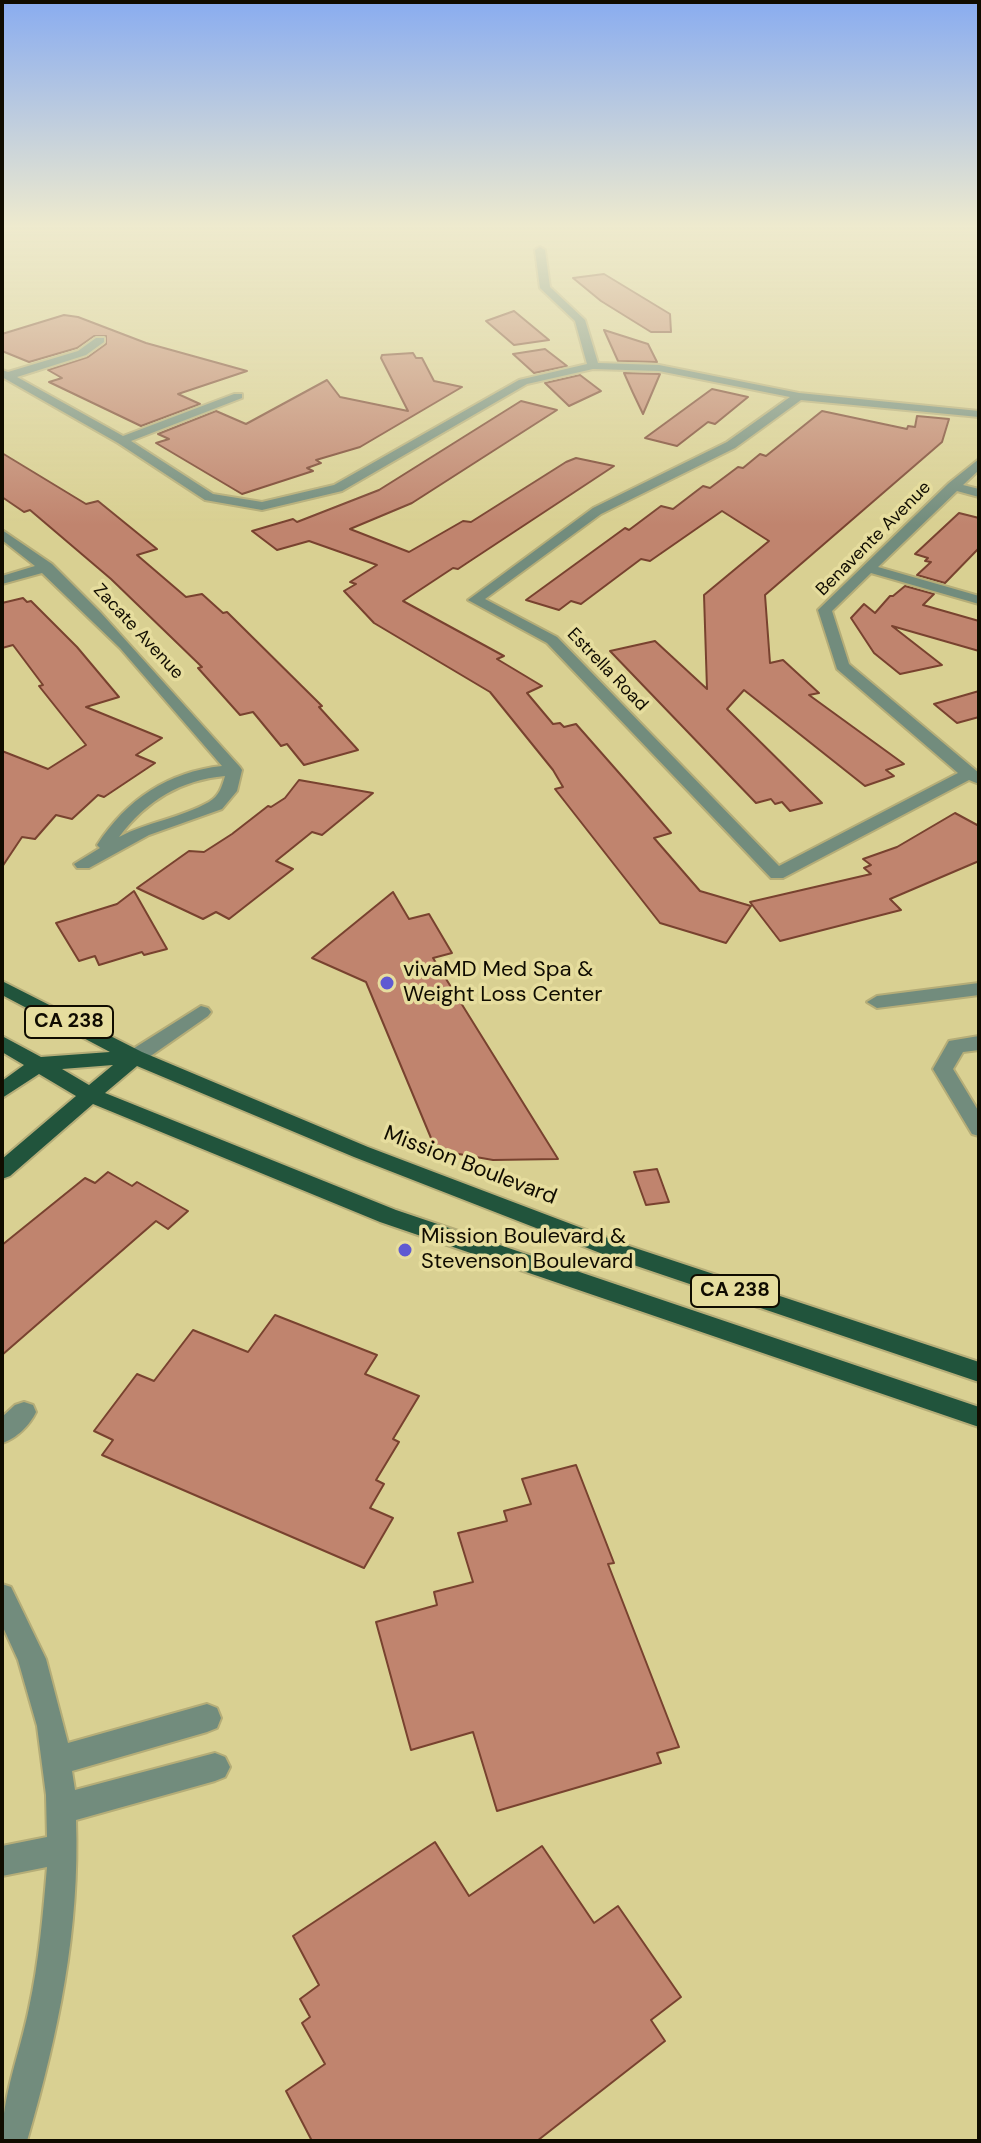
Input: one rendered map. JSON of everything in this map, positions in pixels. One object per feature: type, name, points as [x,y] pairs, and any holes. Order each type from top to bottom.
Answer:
[{"type":"main road","name":"Mission Boulevard","points":[[2,987],[135,1057],[321,1136],[621,1252],[979,1372]]},
{"type":"main road","name":"CA 238","points":[[2,1043],[92,1096],[420,1228],[979,1417]]},
{"type":"main road","points":[[2,1091],[38,1064],[135,1057]]},
{"type":"main road","points":[[2,1171],[135,1057]]},
{"type":"street","points":[[585,325],[593,366]]},
{"type":"street","points":[[5,374],[82,353],[100,340]]},
{"type":"street","points":[[5,374],[122,440],[209,497],[262,506],[338,488],[523,382],[593,366],[659,368],[799,396],[979,414]]},
{"type":"street","points":[[122,440],[238,396]]},
{"type":"street","name":"Estrella Road","points":[[799,396],[731,445],[597,511],[475,600],[552,640],[777,874],[974,776]]},
{"type":"street","name":"Benavente Avenue","points":[[974,776],[842,666],[825,610],[979,463]]},
{"type":"street","points":[[953,486],[979,493]]},
{"type":"street","name":"Zacate Avenue","points":[[2,534],[47,567],[125,643],[234,770]]},
{"type":"street","points":[[2,580],[47,567]]},
{"type":"street","points":[[868,568],[979,600]]},
{"type":"street","points":[[83,864],[143,831],[216,805],[229,791],[234,770],[190,776],[169,785],[130,816],[102,851]]},
{"type":"street","points":[[877,1002],[979,989]]},
{"type":"street","points":[[135,1057],[201,1012]]},
{"type":"street","points":[[979,1043],[956,1046],[943,1069],[979,1129]]},
{"type":"street","points":[[2,1433],[24,1412]]},
{"type":"street","points":[[2,1596],[31,1657],[46,1712],[56,1761],[62,1849],[58,1928],[50,1987],[33,2066],[10,2141]]},
{"type":"street","points":[[56,1761],[207,1718]]},
{"type":"street","points":[[61,1809],[215,1767]]},
{"type":"street","points":[[2,1861],[62,1849]]},
{"type":"building","points":[[31,325],[99,325],[146,343],[247,371],[178,394],[200,404],[141,426],[49,382],[62,378],[48,370],[88,357],[106,344],[106,336],[94,336],[77,348],[29,362],[2,351],[2,334]]},
{"type":"building","points":[[491,325],[531,325],[549,340],[514,345]]},
{"type":"building","points":[[640,325],[671,325],[671,332],[651,332]]},
{"type":"building","points":[[604,330],[648,344],[657,362],[618,361]]},
{"type":"building","points":[[545,349],[567,366],[534,373],[513,354]]},
{"type":"building","points":[[413,353],[416,358],[422,358],[434,381],[462,387],[360,447],[316,460],[321,463],[307,468],[313,471],[242,494],[156,443],[169,439],[158,434],[216,411],[246,424],[327,380],[340,397],[408,411],[381,358],[382,355]]},
{"type":"building","points":[[624,373],[660,374],[643,414],[633,393]]},
{"type":"building","points":[[580,375],[601,391],[569,406],[545,383]]},
{"type":"building","points":[[712,389],[748,397],[715,424],[708,422],[677,446],[645,438]]},
{"type":"building","points":[[521,401],[557,410],[412,503],[350,529],[409,552],[463,521],[471,522],[566,462],[576,458],[614,466],[458,569],[453,568],[403,601],[504,656],[497,659],[542,686],[527,693],[553,724],[560,723],[564,727],[576,724],[627,782],[671,833],[654,838],[700,891],[751,906],[726,943],[660,923],[555,789],[563,787],[553,770],[490,692],[374,623],[344,591],[356,584],[350,582],[377,565],[309,541],[277,550],[252,531],[293,519],[297,522],[379,490]]},
{"type":"building","points":[[822,411],[907,429],[908,426],[915,427],[917,416],[949,419],[942,442],[765,595],[770,663],[783,660],[819,693],[809,695],[904,764],[886,770],[894,776],[865,786],[744,690],[727,709],[822,803],[790,811],[782,802],[775,804],[771,799],[756,803],[610,651],[655,641],[707,689],[704,595],[769,541],[722,511],[650,561],[641,559],[581,604],[571,601],[559,610],[526,600],[625,528],[629,530],[661,506],[673,509],[703,486],[710,488],[760,454],[766,456]]},
{"type":"building","points":[[2,453],[86,504],[98,501],[157,549],[137,555],[186,597],[202,594],[223,613],[227,612],[322,706],[319,707],[358,750],[304,765],[287,744],[281,746],[253,712],[240,715],[198,668],[202,667],[111,579],[30,510],[24,512],[2,497]]},
{"type":"building","points":[[959,513],[979,518],[979,548],[945,583],[917,575],[931,562],[915,554]]},
{"type":"building","points":[[905,586],[934,594],[923,605],[979,621],[979,651],[892,626],[942,665],[900,674],[874,653],[851,618],[864,604],[875,613],[890,596]]},
{"type":"building","points":[[23,598],[31,601],[77,647],[119,697],[86,707],[162,738],[136,755],[155,763],[104,797],[98,795],[72,819],[56,815],[35,839],[22,837],[2,867],[2,751],[48,769],[86,745],[39,686],[43,685],[13,645],[2,648],[2,603]]},
{"type":"building","points":[[979,691],[979,717],[957,723],[934,704]]},
{"type":"building","points":[[299,780],[373,793],[322,835],[312,832],[276,861],[293,869],[229,919],[216,912],[203,919],[137,888],[189,851],[204,852],[232,834],[268,806],[285,798]]},
{"type":"building","points":[[955,813],[979,826],[979,861],[890,899],[901,910],[780,941],[750,902],[871,874],[864,868],[871,865],[863,859],[897,847]]},
{"type":"building","points":[[134,891],[167,949],[144,955],[142,952],[99,965],[95,956],[79,961],[56,923],[117,904]]},
{"type":"building","points":[[393,892],[409,919],[429,914],[452,953],[433,958],[558,1159],[493,1160],[436,1150],[366,982],[312,958]]},
{"type":"building","points":[[657,1169],[669,1202],[646,1205],[634,1172]]},
{"type":"building","points":[[108,1172],[132,1186],[137,1182],[188,1211],[168,1229],[156,1221],[2,1355],[2,1245],[85,1178],[95,1183]]},
{"type":"building","points":[[275,1315],[377,1355],[365,1374],[419,1396],[393,1439],[399,1442],[376,1480],[384,1484],[370,1508],[393,1518],[364,1568],[102,1455],[113,1440],[94,1431],[137,1374],[154,1381],[193,1330],[248,1352]]},
{"type":"building","points":[[576,1465],[614,1563],[608,1564],[679,1747],[657,1753],[661,1763],[497,1811],[473,1732],[411,1750],[376,1622],[437,1605],[434,1592],[473,1582],[458,1533],[507,1521],[504,1511],[531,1504],[522,1479]]},
{"type":"building","points":[[435,1842],[469,1896],[542,1846],[594,1923],[618,1906],[681,1997],[651,2020],[665,2041],[537,2141],[312,2141],[286,2091],[325,2064],[302,2023],[310,2017],[300,1999],[319,1985],[293,1936]]},
{"type":"place","name":"vivaMD Med Spa & Weight Loss Center","points":[[387,983]]},
{"type":"place","name":"Mission Boulevard & Stevenson Boulevard","points":[[405,1250]]}]
